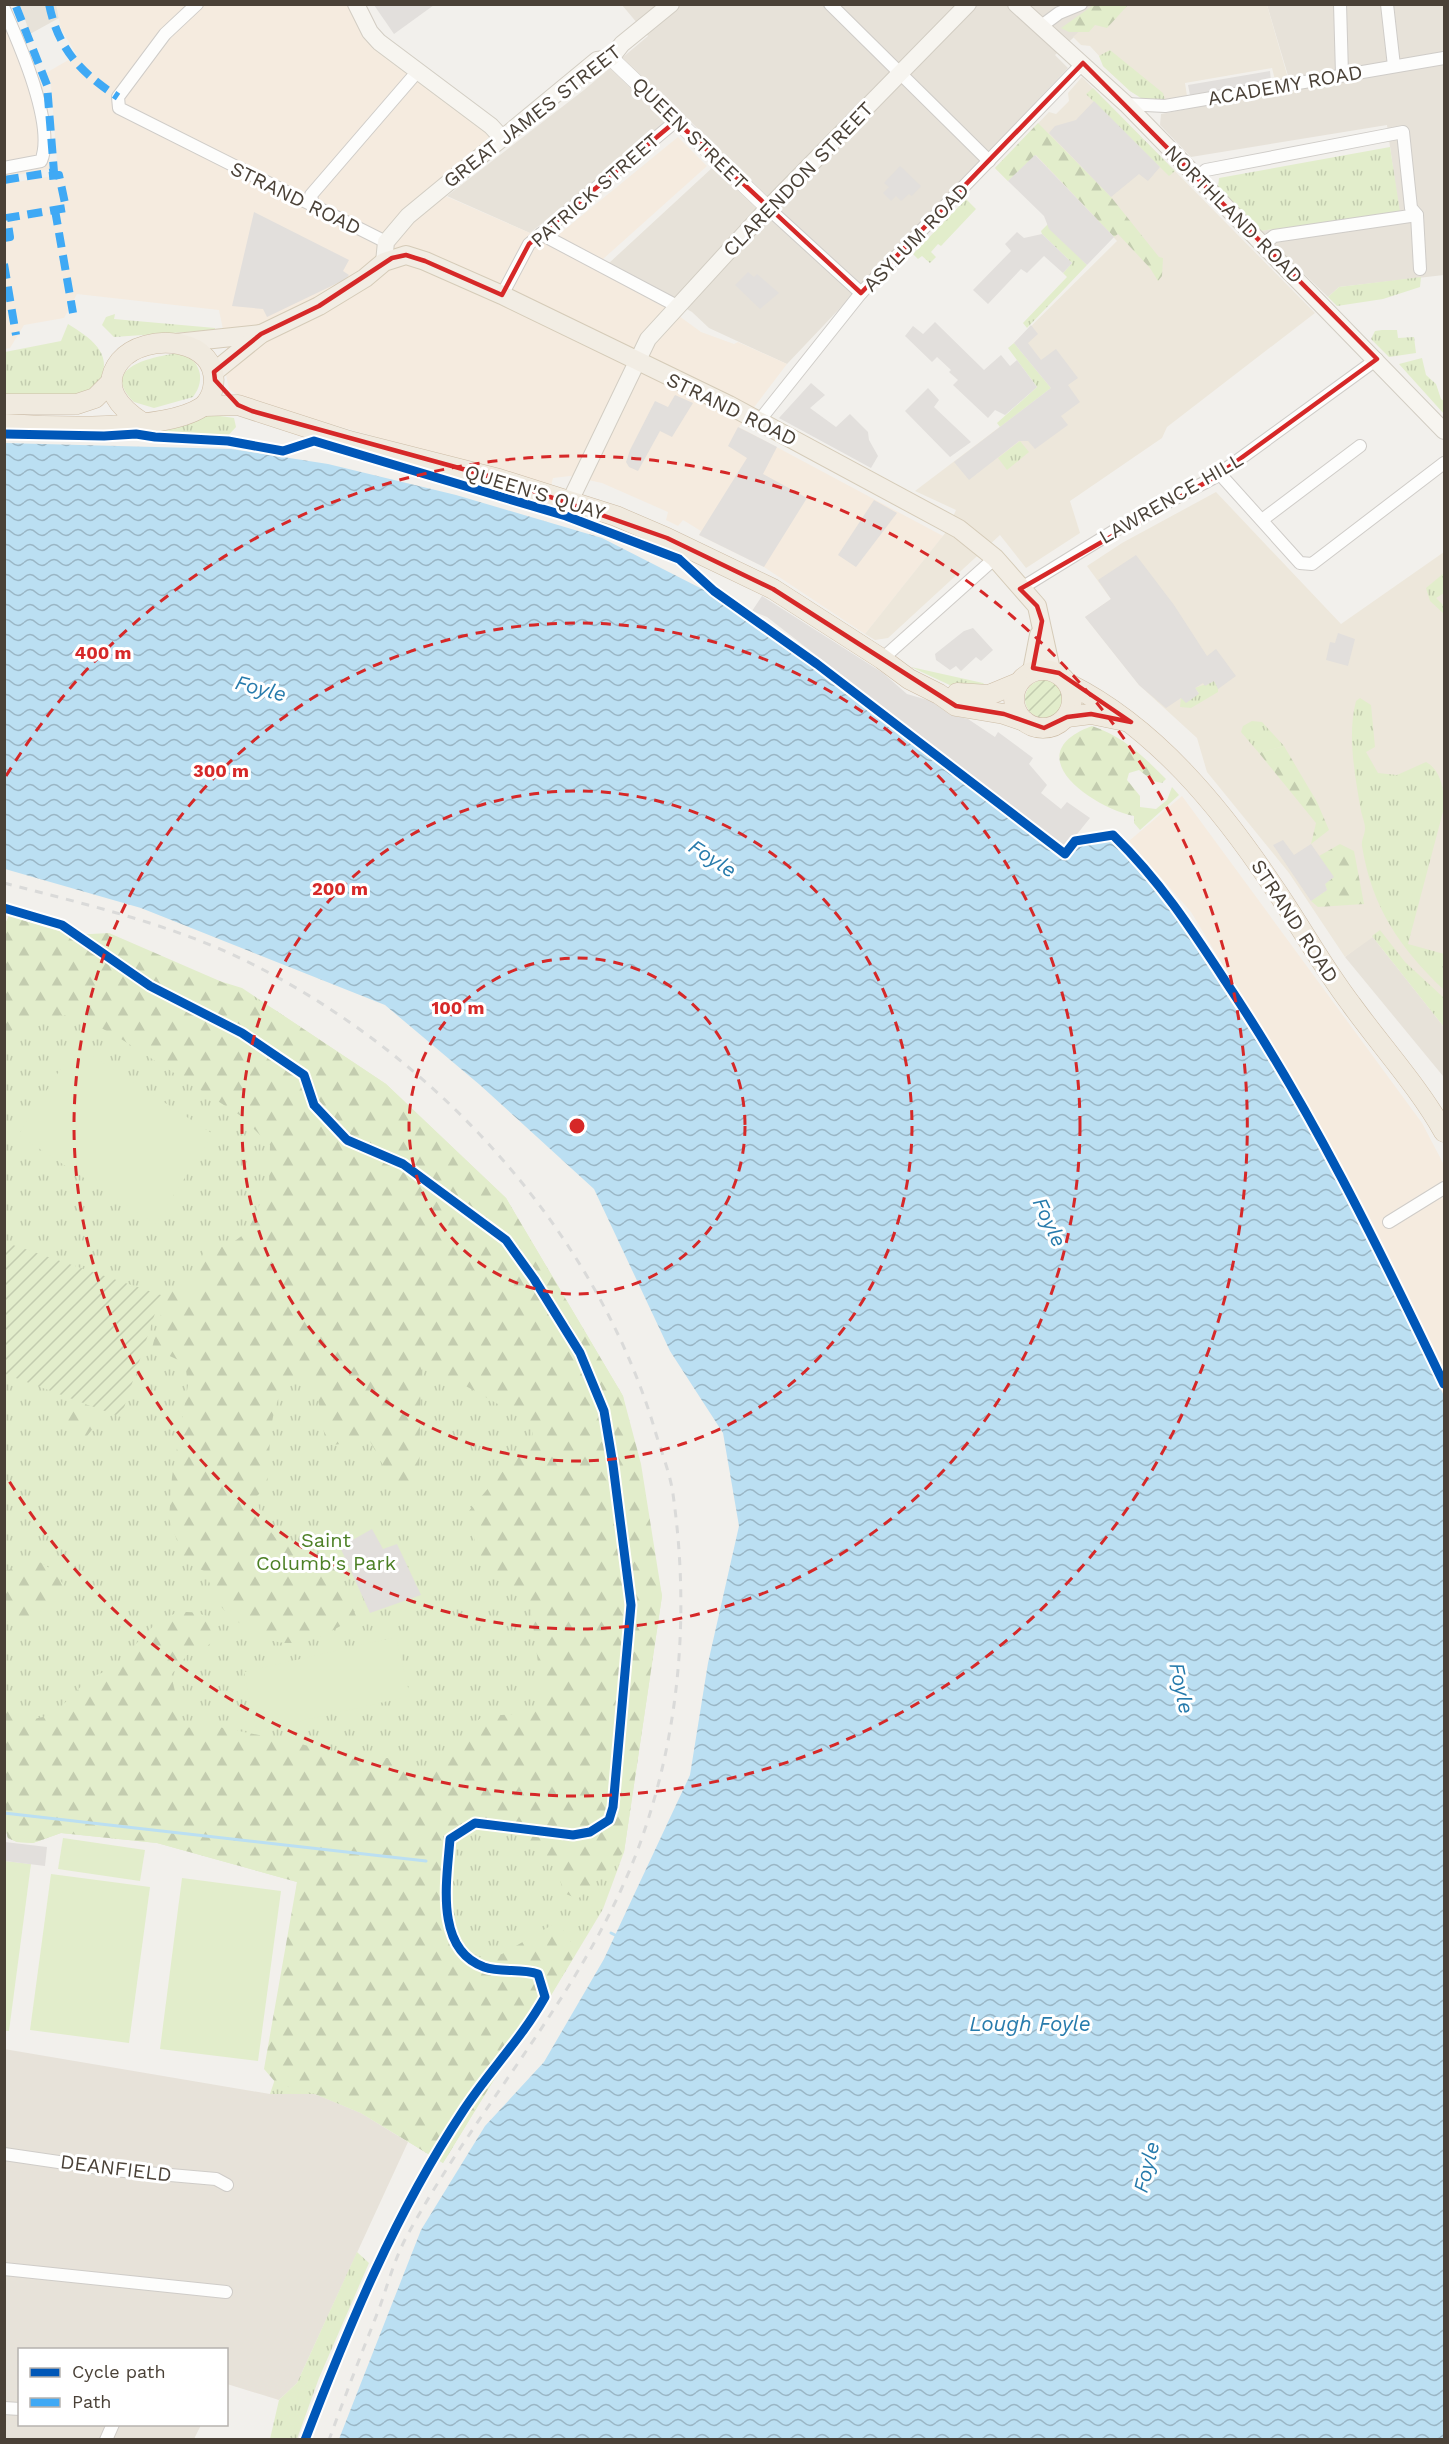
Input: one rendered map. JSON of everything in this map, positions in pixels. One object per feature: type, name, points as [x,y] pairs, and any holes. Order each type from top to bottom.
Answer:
[{"type":"highway","points":[[4,424],[80,428],[143,423],[179,416],[205,406],[213,392],[214,376],[211,363],[200,351],[176,343],[144,346],[133,350],[115,369],[112,381],[119,405],[143,423]]},
{"type":"highway","name":"QUEEN'S QUAY","points":[[214,376],[238,405]]},
{"type":"highway","points":[[4,404],[77,404],[95,398],[112,381]]},
{"type":"highway","name":"QUEEN'S QUAY","points":[[205,406],[238,405],[350,441],[500,479],[570,501],[667,538],[773,589],[909,679],[956,705],[1004,714],[1024,721]]},
{"type":"highway","points":[[1034,675],[1069,684],[1073,701],[1067,717],[1061,723],[1044,729],[1024,721],[1014,703],[1034,675]]},
{"type":"highway","name":"QUEEN'S QUAY","points":[[939,694],[989,695],[1034,675]]},
{"type":"highway","name":"STRAND ROAD","points":[[1069,684],[1100,699],[1131,722],[1182,771],[1249,850],[1344,995],[1395,1060],[1444,1132]]},
{"type":"highway","points":[[1067,717],[1091,714],[1131,722]]},
{"type":"main road","name":"GREAT JAMES STREET","points":[[386,242],[399,224],[501,137],[597,60],[612,58],[622,44],[671,4]]},
{"type":"main road","name":"CLARENDON STREET","points":[[570,501],[635,360],[648,339],[768,208],[968,4]]},
{"type":"main road","name":"NORTHLAND ROAD","points":[[1016,4],[1126,104],[1444,430]]},
{"type":"main road","points":[[357,5],[370,32],[379,42],[491,126],[501,137]]},
{"type":"main road","points":[[214,376],[261,334],[319,306],[365,278],[384,262],[406,255],[400,241],[399,224]]},
{"type":"main road","points":[[384,262],[386,242]]},
{"type":"main road","name":"STRAND ROAD","points":[[406,255],[502,295],[759,421],[959,529],[995,558],[1037,606],[1042,621],[1034,675]]},
{"type":"main road","points":[[176,343],[261,334]]},
{"type":"street","name":"STRAND ROAD","points":[[197,4],[165,34],[118,96],[119,108],[386,242]]},
{"type":"street","points":[[830,4],[989,161]]},
{"type":"street","points":[[1040,27],[1059,13],[1081,4]]},
{"type":"street","points":[[1340,4],[1342,74]]},
{"type":"street","points":[[1387,4],[1394,66]]},
{"type":"street","points":[[4,9],[30,68],[39,104],[44,153],[41,161],[4,168]]},
{"type":"street","name":"QUEEN STREET","points":[[612,58],[768,208]]},
{"type":"street","name":"ACADEMY ROAD","points":[[1126,104],[1165,106],[1444,58]]},
{"type":"street","name":"ASYLUM ROAD","points":[[759,421],[861,293],[1083,63]]},
{"type":"street","points":[[313,206],[311,195],[417,72]]},
{"type":"street","name":"PATRICK STREET","points":[[502,295],[529,244],[676,121]]},
{"type":"street","points":[[1196,178],[1206,170],[1403,132],[1410,208],[1417,215],[1420,270]]},
{"type":"street","points":[[768,208],[861,293]]},
{"type":"street","points":[[1264,244],[1274,236],[1417,215]]},
{"type":"street","points":[[541,234],[677,306]]},
{"type":"street","name":"LAWRENCE HILL","points":[[1020,589],[1114,531],[1219,473],[1377,359]]},
{"type":"street","points":[[1262,519],[1360,446]]},
{"type":"street","points":[[1219,473],[1300,563],[1312,564],[1444,463]]},
{"type":"street","points":[[882,659],[995,558]]},
{"type":"street","points":[[1389,1222],[1444,1188]]},
{"type":"street","name":"DEANFIELD","points":[[4,2154],[112,2170],[216,2179],[227,2185]]},
{"type":"street","points":[[4,2269],[226,2292]]},
{"type":"highlighted area","points":[[1083,63],[1377,359],[1215,477],[1020,589],[1037,606],[1042,621],[1033,668],[1059,673],[1131,722],[1091,714],[1067,717],[1044,728],[1004,714],[956,706],[773,589],[667,538],[499,479],[252,411],[238,405],[215,380],[214,372],[261,334],[319,306],[392,258],[406,255],[425,261],[502,295],[529,244],[676,121],[861,293]]},
{"type":"shaded area","points":[[9,4],[43,87],[50,169],[5,177],[4,5]]},
{"type":"shaded area","points":[[20,5],[57,5],[59,18],[30,34]]},
{"type":"shaded area","points":[[56,5],[360,5],[378,44],[493,133],[434,191],[530,233],[547,244],[678,137],[707,166],[602,260],[701,332],[734,344],[738,342],[787,364],[739,427],[943,536],[865,634],[764,567],[699,535],[701,531],[683,520],[678,526],[666,520],[668,512],[602,483],[570,476],[553,478],[551,486],[245,400],[229,389],[226,375],[230,364],[219,310],[77,294],[64,318],[24,325],[10,348],[5,349],[5,184],[58,175],[51,85],[46,73],[77,55],[61,29]]},
{"type":"shaded area","points":[[374,5],[434,5],[394,34]]},
{"type":"shaded area","points":[[622,5],[1108,5],[1055,55],[1068,68],[787,364],[709,328],[692,312],[608,264],[725,156],[681,112],[530,233],[447,196],[584,90],[648,36]]},
{"type":"shaded area","points":[[1108,5],[1267,5],[1288,78],[1275,80],[1272,68],[1185,83],[1187,96],[1151,102],[1130,91],[1103,66],[1102,59],[1090,46],[1081,45],[1073,37]]},
{"type":"shaded area","points":[[1267,5],[1444,5],[1444,275],[1339,287],[1328,297],[1260,231],[1399,212],[1387,125],[1191,157],[1160,125],[1161,114],[1292,89]]},
{"type":"shaded area","points":[[1270,71],[1271,81],[1190,95],[1188,85]]},
{"type":"shaded area","points":[[1082,77],[1315,313],[1167,427],[1162,438],[1070,501],[1080,533],[1026,568],[1000,535],[888,638],[875,640],[865,634],[946,532],[956,510],[915,491],[1051,388],[1014,343],[1117,241],[1035,155],[1008,181],[995,168],[1049,112],[1056,114],[1069,101],[1068,93]]},
{"type":"shaded area","points":[[1094,101],[1160,167],[1148,181],[1139,174],[1111,197],[1049,133],[1055,126],[1076,120]]},
{"type":"shaded area","points":[[1035,155],[1114,237],[1087,265],[1049,229],[1044,216],[1008,181]]},
{"type":"shaded area","points":[[900,166],[921,186],[912,196],[909,194],[901,201],[896,196],[891,201],[883,193],[889,187],[884,183]]},
{"type":"shaded area","points":[[254,212],[349,260],[343,271],[349,275],[346,279],[267,317],[263,309],[232,306]]},
{"type":"shaded area","points":[[1017,232],[1024,238],[1042,234],[1072,263],[1063,273],[1044,256],[1027,273],[1021,269],[988,304],[973,290],[1011,251],[1005,244]]},
{"type":"shaded area","points":[[748,272],[754,277],[757,274],[779,293],[760,309],[735,285]]},
{"type":"shaded area","points":[[935,322],[984,370],[1001,355],[1010,366],[1017,360],[1037,387],[1005,415],[995,410],[988,418],[953,385],[958,380],[949,372],[951,370],[937,357],[932,362],[905,336],[913,326],[923,334]]},
{"type":"shaded area","points":[[1031,325],[1038,334],[1028,343],[1041,360],[1056,349],[1078,378],[1068,385],[1080,402],[1061,416],[1068,425],[1035,449],[1028,441],[1019,441],[969,480],[954,462],[1051,388],[1014,343]]},
{"type":"shaded area","points":[[811,383],[825,395],[810,408],[836,427],[850,414],[868,432],[869,440],[878,456],[871,468],[779,418]]},
{"type":"shaded area","points":[[928,388],[939,400],[934,407],[971,442],[950,457],[905,411]]},
{"type":"shaded area","points":[[675,395],[693,403],[672,437],[660,431],[638,471],[629,467],[626,462],[630,450],[655,401],[668,407]]},
{"type":"shaded area","points":[[738,427],[777,447],[763,474],[807,498],[764,567],[699,535],[747,458],[728,446]]},
{"type":"shaded area","points":[[1216,492],[1341,624],[1444,552],[1444,1027],[1373,937],[1345,957],[1289,873],[1207,772],[1197,738],[1139,685],[1085,617],[1111,599],[1087,566],[1122,543]]},
{"type":"shaded area","points":[[874,500],[897,513],[856,567],[838,555]]},
{"type":"shaded area","points":[[1136,555],[1174,605],[1207,656],[1216,649],[1236,676],[1218,689],[1214,681],[1205,686],[1203,683],[1195,688],[1199,694],[1186,703],[1181,698],[1166,708],[1139,685],[1085,617],[1111,599],[1098,580]]},
{"type":"shaded area","points":[[762,596],[883,673],[907,694],[931,701],[951,715],[968,719],[995,737],[998,732],[1033,758],[1029,764],[1047,785],[1041,793],[1061,809],[1067,802],[1090,818],[1065,849],[767,617],[752,611]]},
{"type":"shaded area","points":[[973,628],[993,650],[981,661],[976,657],[961,671],[956,666],[950,670],[936,660],[935,654],[964,631]]},
{"type":"shaded area","points":[[1338,633],[1355,639],[1348,666],[1326,660],[1330,642],[1335,643]]},
{"type":"shaded area","points":[[1182,796],[1422,1123],[1444,1165],[1444,1377],[1350,1183],[1276,1053],[1191,912],[1129,841]]},
{"type":"shaded area","points":[[1283,840],[1294,855],[1311,844],[1334,877],[1325,884],[1327,890],[1311,901],[1273,845]]},
{"type":"shaded area","points":[[1372,936],[1444,1027],[1444,1085],[1443,1076],[1345,957]]},
{"type":"shaded area","points":[[372,1529],[383,1549],[397,1544],[421,1595],[370,1613],[340,1547]]},
{"type":"shaded area","points":[[5,1842],[47,1847],[45,1866],[5,1861]]},
{"type":"shaded area","points":[[4,2049],[270,2094],[315,2094],[361,2113],[408,2142],[297,2383],[279,2400],[228,2384],[228,2348],[18,2348],[18,2426],[200,2426],[194,2439],[5,2439]]},
{"type":"green space","points":[[1095,4],[1128,5],[1107,28],[1095,25],[1089,32],[1069,32],[1061,28]]},
{"type":"green space","points":[[1110,50],[1163,93],[1165,100],[1147,102],[1130,91],[1103,66],[1099,56]]},
{"type":"green space","points":[[1093,88],[1175,171],[1169,176],[1086,94]]},
{"type":"green space","points":[[1038,123],[1111,197],[1159,257],[1163,258],[1162,276],[1158,281],[1150,268],[1118,234],[1114,237],[1036,155],[1008,181],[995,168]]},
{"type":"green space","points":[[1390,147],[1400,212],[1260,231],[1218,187],[1219,178]]},
{"type":"green space","points":[[966,199],[976,209],[941,246],[938,244],[931,252],[936,257],[930,263],[922,256],[918,259],[913,254]]},
{"type":"green space","points":[[1048,224],[1087,265],[1027,328],[1023,323],[1067,277],[1063,273],[1072,263],[1042,234],[1041,231]]},
{"type":"green space","points":[[1421,277],[1420,287],[1383,299],[1337,306],[1328,297],[1339,287]]},
{"type":"green space","points":[[115,314],[114,319],[215,328],[215,330],[114,337],[102,325],[106,317]]},
{"type":"green space","points":[[68,324],[91,340],[102,354],[104,370],[95,387],[85,395],[76,398],[5,394],[5,352],[61,341]]},
{"type":"green space","points":[[1397,330],[1398,338],[1414,337],[1416,353],[1389,357],[1371,339],[1375,331]]},
{"type":"green space","points":[[1014,343],[1051,388],[1000,427],[997,423],[1037,387],[1008,348]]},
{"type":"green space","points":[[178,353],[192,359],[199,370],[200,383],[193,397],[154,408],[134,402],[125,390],[122,380],[126,372],[144,361]]},
{"type":"green space","points":[[1422,358],[1426,375],[1436,384],[1441,399],[1444,401],[1444,414],[1399,364]]},
{"type":"green space","points":[[207,414],[234,418],[236,427],[225,439],[158,436],[134,430],[193,422]]},
{"type":"green space","points":[[1020,441],[1029,452],[1007,470],[998,458]]},
{"type":"green space","points":[[1444,573],[1444,593],[1436,598],[1444,606],[1444,614],[1430,601],[1426,588]]},
{"type":"green space","points":[[911,667],[983,683],[985,685],[956,688]]},
{"type":"green space","points":[[1044,680],[1057,686],[1063,699],[1057,712],[1044,718],[1031,712],[1025,699],[1031,686]]},
{"type":"green space","points":[[1214,681],[1218,686],[1218,692],[1191,708],[1180,707],[1181,697],[1199,693],[1195,688]]},
{"type":"green space","points":[[1360,698],[1371,705],[1375,747],[1366,752],[1378,773],[1397,775],[1426,762],[1436,771],[1441,782],[1444,808],[1408,944],[1444,954],[1444,990],[1401,942],[1390,926],[1373,889],[1362,844],[1365,826],[1356,784],[1352,742],[1353,714],[1356,701]]},
{"type":"green space","points":[[1252,721],[1262,722],[1284,746],[1259,753],[1241,732],[1243,726]]},
{"type":"green space","points":[[1092,726],[1123,741],[1166,779],[1162,783],[1153,781],[1139,770],[1129,773],[1127,780],[1140,796],[1140,807],[1156,809],[1167,800],[1172,787],[1179,795],[1140,830],[1134,823],[1134,816],[1117,811],[1082,791],[1068,778],[1061,764],[1060,751],[1070,738]]},
{"type":"green space","points":[[1284,746],[1317,802],[1329,830],[1311,844],[1316,823],[1259,753]]},
{"type":"green space","points":[[1340,844],[1354,851],[1364,904],[1318,907],[1311,901],[1327,890],[1325,884],[1333,877],[1319,856]]},
{"type":"green space","name":"Saint Columb's Park","points":[[9,916],[242,988],[386,1084],[506,1198],[623,1396],[662,1596],[624,1852],[603,1909],[532,2027],[495,2078],[443,2163],[361,2113],[315,2094],[270,2094],[285,2049],[297,1882],[157,1843],[61,1833],[33,1843],[17,1842],[8,1838],[5,1832],[4,926]]},
{"type":"green space","name":"Saint Columb's Park","points":[[9,916],[72,935],[109,933],[222,982],[275,1010],[386,1084],[506,1198],[623,1396],[641,1464],[662,1596],[624,1852],[578,1899],[566,1894],[550,1859],[533,1843],[509,1827],[472,1818],[443,1832],[444,1937],[482,1958],[502,1954],[552,1925],[568,1933],[575,1955],[531,2028],[495,2078],[443,2163],[361,2113],[315,2094],[277,2084],[264,2069],[297,1882],[157,1843],[61,1833],[33,1843],[17,1842],[8,1838],[6,1831],[4,1832],[5,1695],[20,1719],[43,1717],[50,1714],[63,1705],[87,1681],[118,1665],[158,1623],[181,1612],[195,1613],[211,1618],[214,1631],[211,1643],[199,1652],[187,1655],[171,1675],[184,1728],[209,1725],[294,1742],[355,1759],[388,1758],[414,1767],[435,1768],[453,1756],[463,1733],[483,1716],[518,1714],[543,1701],[529,1594],[508,1584],[478,1554],[468,1512],[532,1437],[534,1424],[446,1375],[421,1368],[419,1482],[415,1495],[400,1497],[370,1441],[326,1444],[316,1387],[305,1373],[289,1377],[281,1391],[273,1418],[267,1486],[256,1497],[263,1522],[279,1542],[312,1549],[331,1563],[344,1585],[356,1616],[327,1634],[299,1642],[285,1643],[256,1634],[226,1612],[217,1601],[204,1571],[185,1562],[169,1519],[172,1477],[188,1385],[185,1363],[152,1348],[168,1288],[193,1294],[204,1249],[228,1246],[247,1232],[269,1184],[270,1145],[241,1116],[118,1037],[75,1014],[24,1020],[5,1036],[4,926]]},
{"type":"green space","points":[[1380,930],[1405,962],[1444,998],[1444,1027],[1372,936]]},
{"type":"green space","points":[[76,1045],[213,1134],[155,1224],[18,1135]]},
{"type":"green space","points":[[4,1242],[161,1295],[121,1417],[5,1374]]},
{"type":"green space","points":[[75,1400],[101,1410],[103,1415],[84,1440],[69,1427],[67,1415]]},
{"type":"green space","points":[[35,1561],[40,1562],[54,1573],[67,1592],[35,1617],[5,1622],[5,1571]]},
{"type":"green space","points":[[396,1637],[410,1696],[257,1731],[244,1672]]},
{"type":"green space","points":[[63,1838],[145,1850],[140,1881],[58,1869]]},
{"type":"green space","points":[[5,1861],[31,1864],[9,2031],[5,2031]]},
{"type":"green space","points":[[51,1874],[150,1887],[129,2043],[30,2030]]},
{"type":"green space","points":[[182,1878],[281,1891],[258,2061],[160,2049]]},
{"type":"green space","points":[[357,2252],[369,2263],[319,2378],[297,2439],[270,2439],[279,2400],[297,2383]]},
{"type":"water","name":"Lough Foyle","points":[[5,443],[231,449],[328,464],[456,495],[602,538],[714,595],[749,618],[911,738],[1065,860],[1077,844],[1111,839],[1165,900],[1283,1082],[1376,1254],[1375,1258],[1382,1265],[1444,1396],[1444,2439],[339,2439],[421,2230],[485,2126],[544,2062],[604,1959],[690,1775],[708,1663],[739,1526],[723,1433],[670,1351],[594,1189],[480,1085],[385,1005],[141,908],[5,869]]},
{"type":"waterway","points":[[4,1813],[426,1861]]},
{"type":"waterway","points":[[611,1933],[615,1935]]},
{"type":"railway","points":[[4,883],[155,925],[214,946],[242,959],[311,997],[377,1042],[439,1094],[496,1152],[546,1215],[590,1282],[626,1353],[654,1427],[672,1486],[681,1584],[678,1674],[664,1762],[638,1849],[616,1901],[590,1950],[561,1998],[436,2185],[403,2243],[329,2440]]},
{"type":"marked path","points":[[4,180],[54,172],[47,85],[15,4]]},
{"type":"marked path","points":[[49,4],[58,34],[73,58],[93,79],[118,97]]},
{"type":"marked path","points":[[4,238],[10,237],[7,218],[66,208],[59,175],[49,176]]},
{"type":"marked path","points":[[55,210],[73,313]]},
{"type":"marked path","points":[[4,264],[16,335]]},
{"type":"cycle path","points":[[4,434],[104,436],[136,434],[228,441],[283,451],[314,441],[566,516],[679,559],[714,591],[817,664],[1065,854],[1075,841],[1113,835],[1160,887],[1187,923],[1287,1079],[1342,1179],[1444,1384]]},
{"type":"cycle path","points":[[4,908],[62,925],[150,986],[242,1033],[304,1075],[314,1105],[347,1140],[403,1164],[506,1240],[534,1279],[580,1353],[604,1411],[631,1605],[613,1807],[609,1820],[590,1832],[573,1835],[475,1823],[450,1839],[447,1911],[450,1929],[457,1945],[468,1958],[484,1967],[538,1974],[545,1997],[525,2028],[463,2111],[416,2190],[356,2313],[305,2440]]},
{"type":"water label","name":"Foyle","points":[[261,688]]},
{"type":"water label","name":"Foyle","points":[[713,858]]},
{"type":"water label","name":"Foyle","points":[[1050,1222]]},
{"type":"water label","name":"Foyle","points":[[1182,1688]]},
{"type":"water label","name":"Foyle","points":[[1146,2167]]}]
